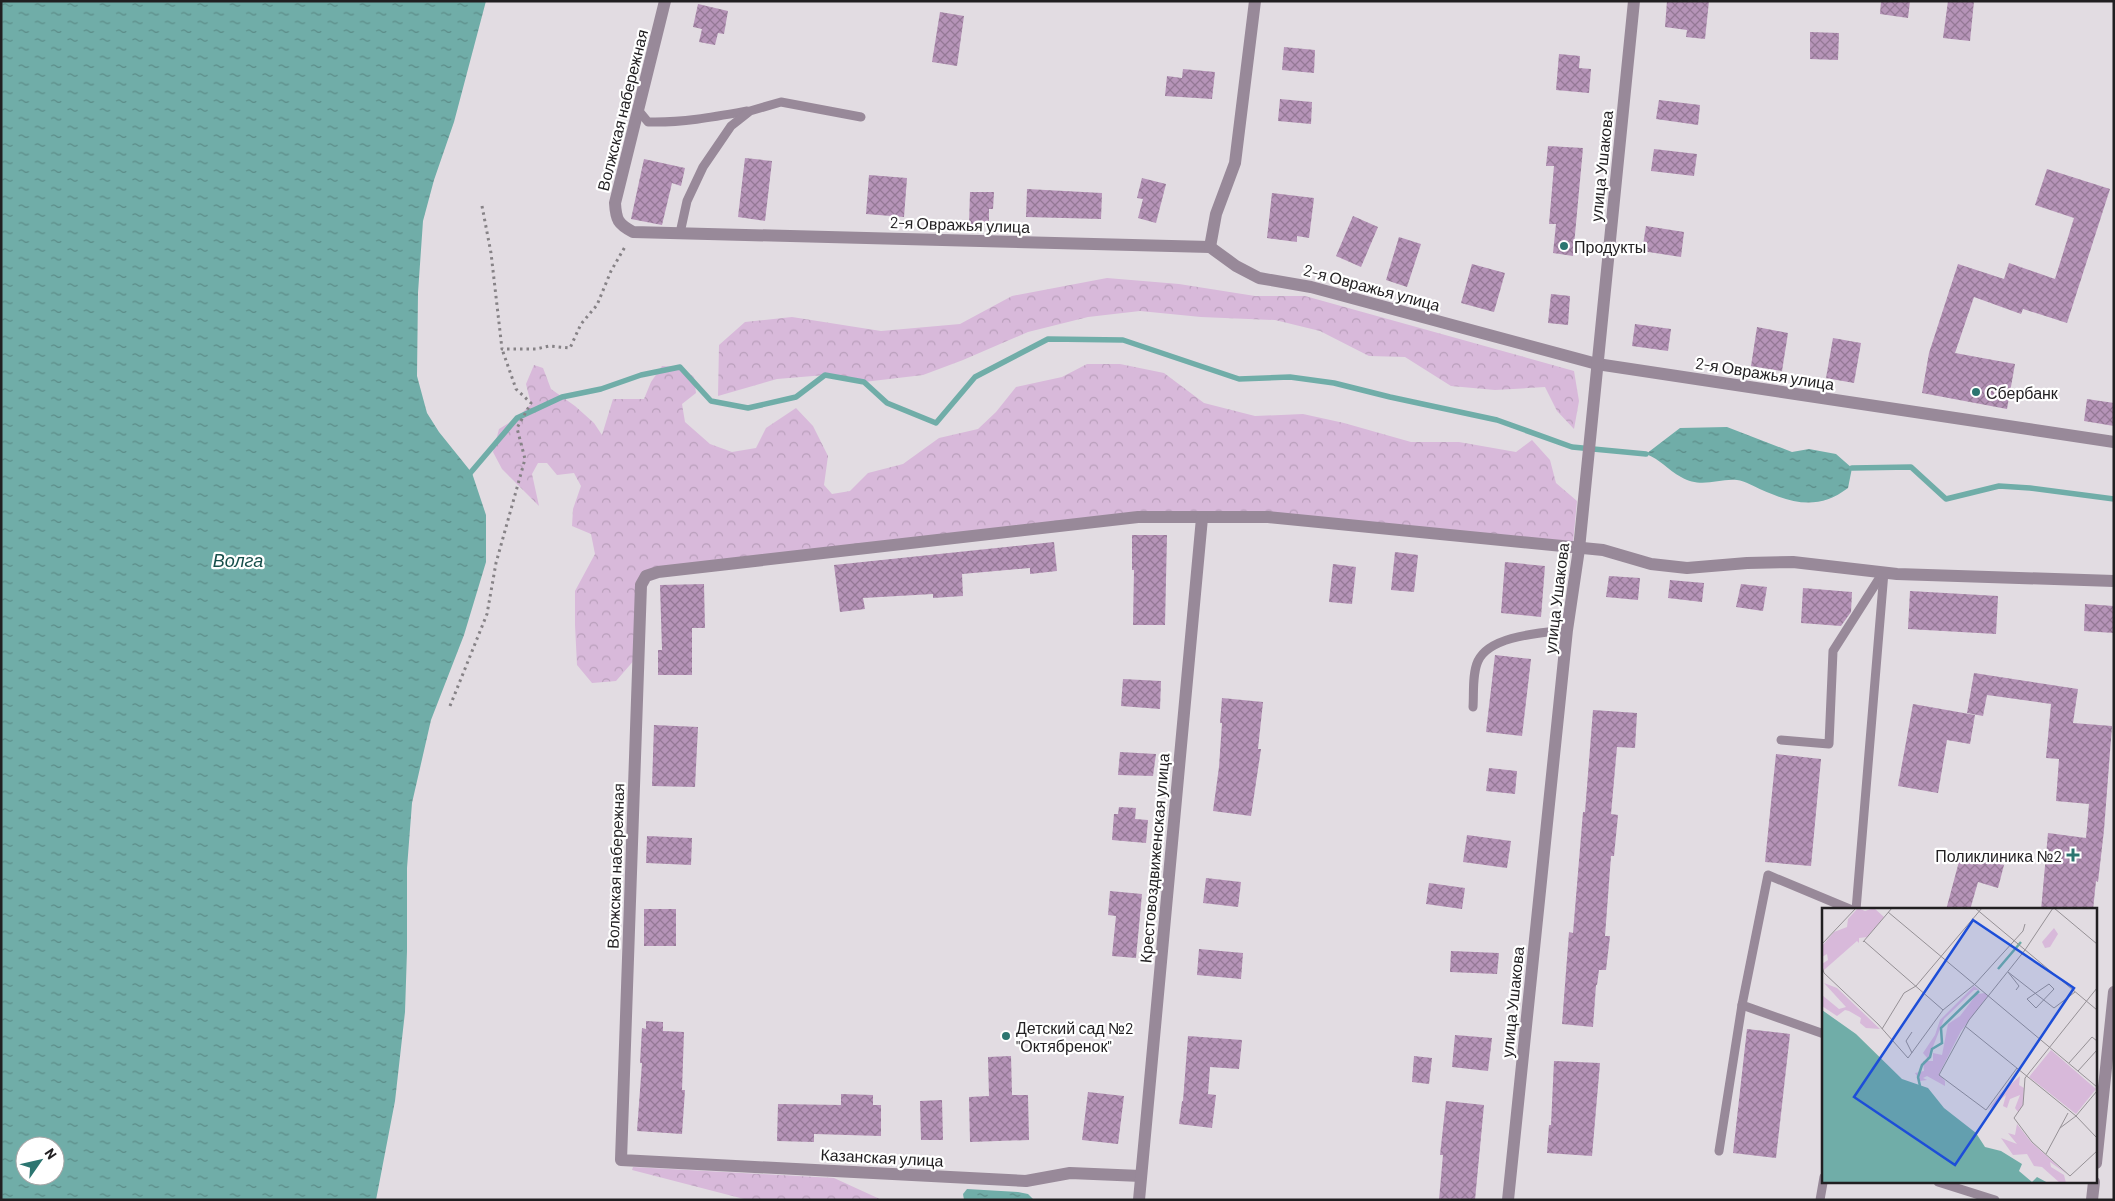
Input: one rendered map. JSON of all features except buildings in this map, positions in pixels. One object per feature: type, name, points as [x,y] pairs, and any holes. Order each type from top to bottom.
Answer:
[{"type":"street","name":"Волжская набережная","points":[[621,226],[616,215],[615,203],[665,1]]},
{"type":"street","points":[[1210,248],[1216,214],[1235,163],[1255,1]]},
{"type":"street","name":"улица Ушакова","points":[[1508,1200],[1567,630],[1579,549],[1634,1]]},
{"type":"street","name":"2-я Овражья улица","points":[[621,226],[633,232],[1210,248],[1236,266],[1259,278],[1311,287],[1597,364],[2114,442]]},
{"type":"street","name":"Волжская набережная","points":[[621,1160],[641,585],[646,576],[658,572],[1138,517],[1202,518]]},
{"type":"street","points":[[1202,518],[1268,517],[1603,550],[1651,564],[1687,568],[1747,562],[1793,562],[1884,572],[2114,581]]},
{"type":"street","name":"Крестовоздвиженская улица","points":[[1139,1200],[1202,518]]},
{"type":"street","points":[[2098,1143],[2114,992]]},
{"type":"street","name":"Казанская улица","points":[[621,1160],[1026,1181],[1070,1173],[1141,1176]]},
{"type":"street","points":[[2092,1200],[2094,1184]]},
{"type":"lane","points":[[639,111],[648,122],[663,123],[713,118],[750,111],[781,102],[861,117]]},
{"type":"lane","points":[[680,233],[687,201],[703,167],[731,126],[750,111]]},
{"type":"lane","points":[[1781,740],[1829,744],[1833,651],[1884,572]]},
{"type":"lane","points":[[1856,908],[1884,572]]},
{"type":"lane","points":[[1473,707],[1478,660],[1486,651],[1498,643],[1517,637],[1567,630]]},
{"type":"lane","points":[[1719,1151],[1742,1005],[1768,875],[1847,908]]},
{"type":"lane","points":[[1742,1005],[1822,1033]]},
{"type":"lane","points":[[1820,1200],[1823,1184]]},
{"type":"lane","points":[[1944,1184],[1995,1200]]},
{"type":"path","points":[[450,706],[487,614],[496,563],[526,459],[518,428],[531,404],[516,389],[502,349],[491,253],[482,206]]},
{"type":"path","points":[[502,349],[536,349],[549,346],[570,348],[581,324],[597,305],[611,271],[633,232]]},
{"type":"green space","points":[[1107,278],[1179,284],[1255,296],[1305,296],[1574,371],[1579,401],[1574,429],[1557,411],[1545,387],[1495,390],[1451,386],[1405,357],[1369,356],[1320,331],[1275,320],[1201,317],[1140,311],[1088,317],[1028,332],[923,375],[864,382],[825,375],[777,379],[718,396],[719,345],[745,322],[792,317],[881,331],[960,324],[1012,296]]},
{"type":"green space","points":[[1087,364],[1120,364],[1164,373],[1204,403],[1255,416],[1303,414],[1344,423],[1411,442],[1459,442],[1516,452],[1532,440],[1550,460],[1556,483],[1577,501],[1573,543],[1202,514],[644,572],[636,658],[616,681],[592,683],[577,665],[575,591],[595,554],[591,534],[572,526],[573,509],[581,486],[574,473],[557,475],[547,463],[538,463],[532,474],[539,506],[502,469],[493,452],[499,429],[517,418],[531,404],[526,384],[534,365],[543,368],[551,389],[575,406],[594,423],[602,435],[613,399],[644,399],[651,382],[662,366],[680,367],[694,377],[696,393],[682,404],[685,422],[710,444],[732,452],[756,448],[766,428],[796,408],[813,426],[828,456],[824,485],[832,494],[850,491],[868,473],[903,464],[939,438],[978,429],[996,412],[1016,387],[1062,377]]},
{"type":"green space","points":[[633,1167],[834,1178],[882,1200],[748,1200],[632,1170]]},
{"type":"water","name":"Волга","points":[[1,1],[486,1],[454,122],[434,180],[423,221],[418,293],[417,376],[427,413],[439,432],[472,473],[486,515],[486,562],[464,635],[431,720],[412,803],[407,868],[405,1012],[395,1101],[376,1200],[1,1200]]},
{"type":"water","points":[[1727,427],[1792,452],[1809,449],[1836,454],[1852,468],[1848,488],[1827,500],[1816,502],[1796,501],[1785,499],[1740,481],[1730,480],[1703,483],[1688,480],[1646,454],[1680,428]]},
{"type":"water","points":[[967,1189],[1018,1192],[1028,1194],[1034,1200],[964,1200],[963,1194]]},
{"type":"waterway","points":[[466,478],[517,418],[562,397],[601,389],[641,375],[680,367],[711,401],[748,408],[796,397],[825,375],[864,382],[887,403],[936,423],[975,377],[1048,339],[1123,340],[1239,379],[1290,377],[1334,383],[1497,420],[1572,447],[1646,454]]},
{"type":"waterway","points":[[1852,468],[1911,467],[1946,499],[1999,486],[2114,499]]},
{"type":"place","name":"Продукты","points":[[1564,246]]},
{"type":"place","name":"Сбербанк","points":[[1976,392]]},
{"type":"place","name":"Поликлиника №2","points":[[2073,855]]},
{"type":"place","name":"Детский сад №2 \"Октябренок\"","points":[[1006,1036]]}]
